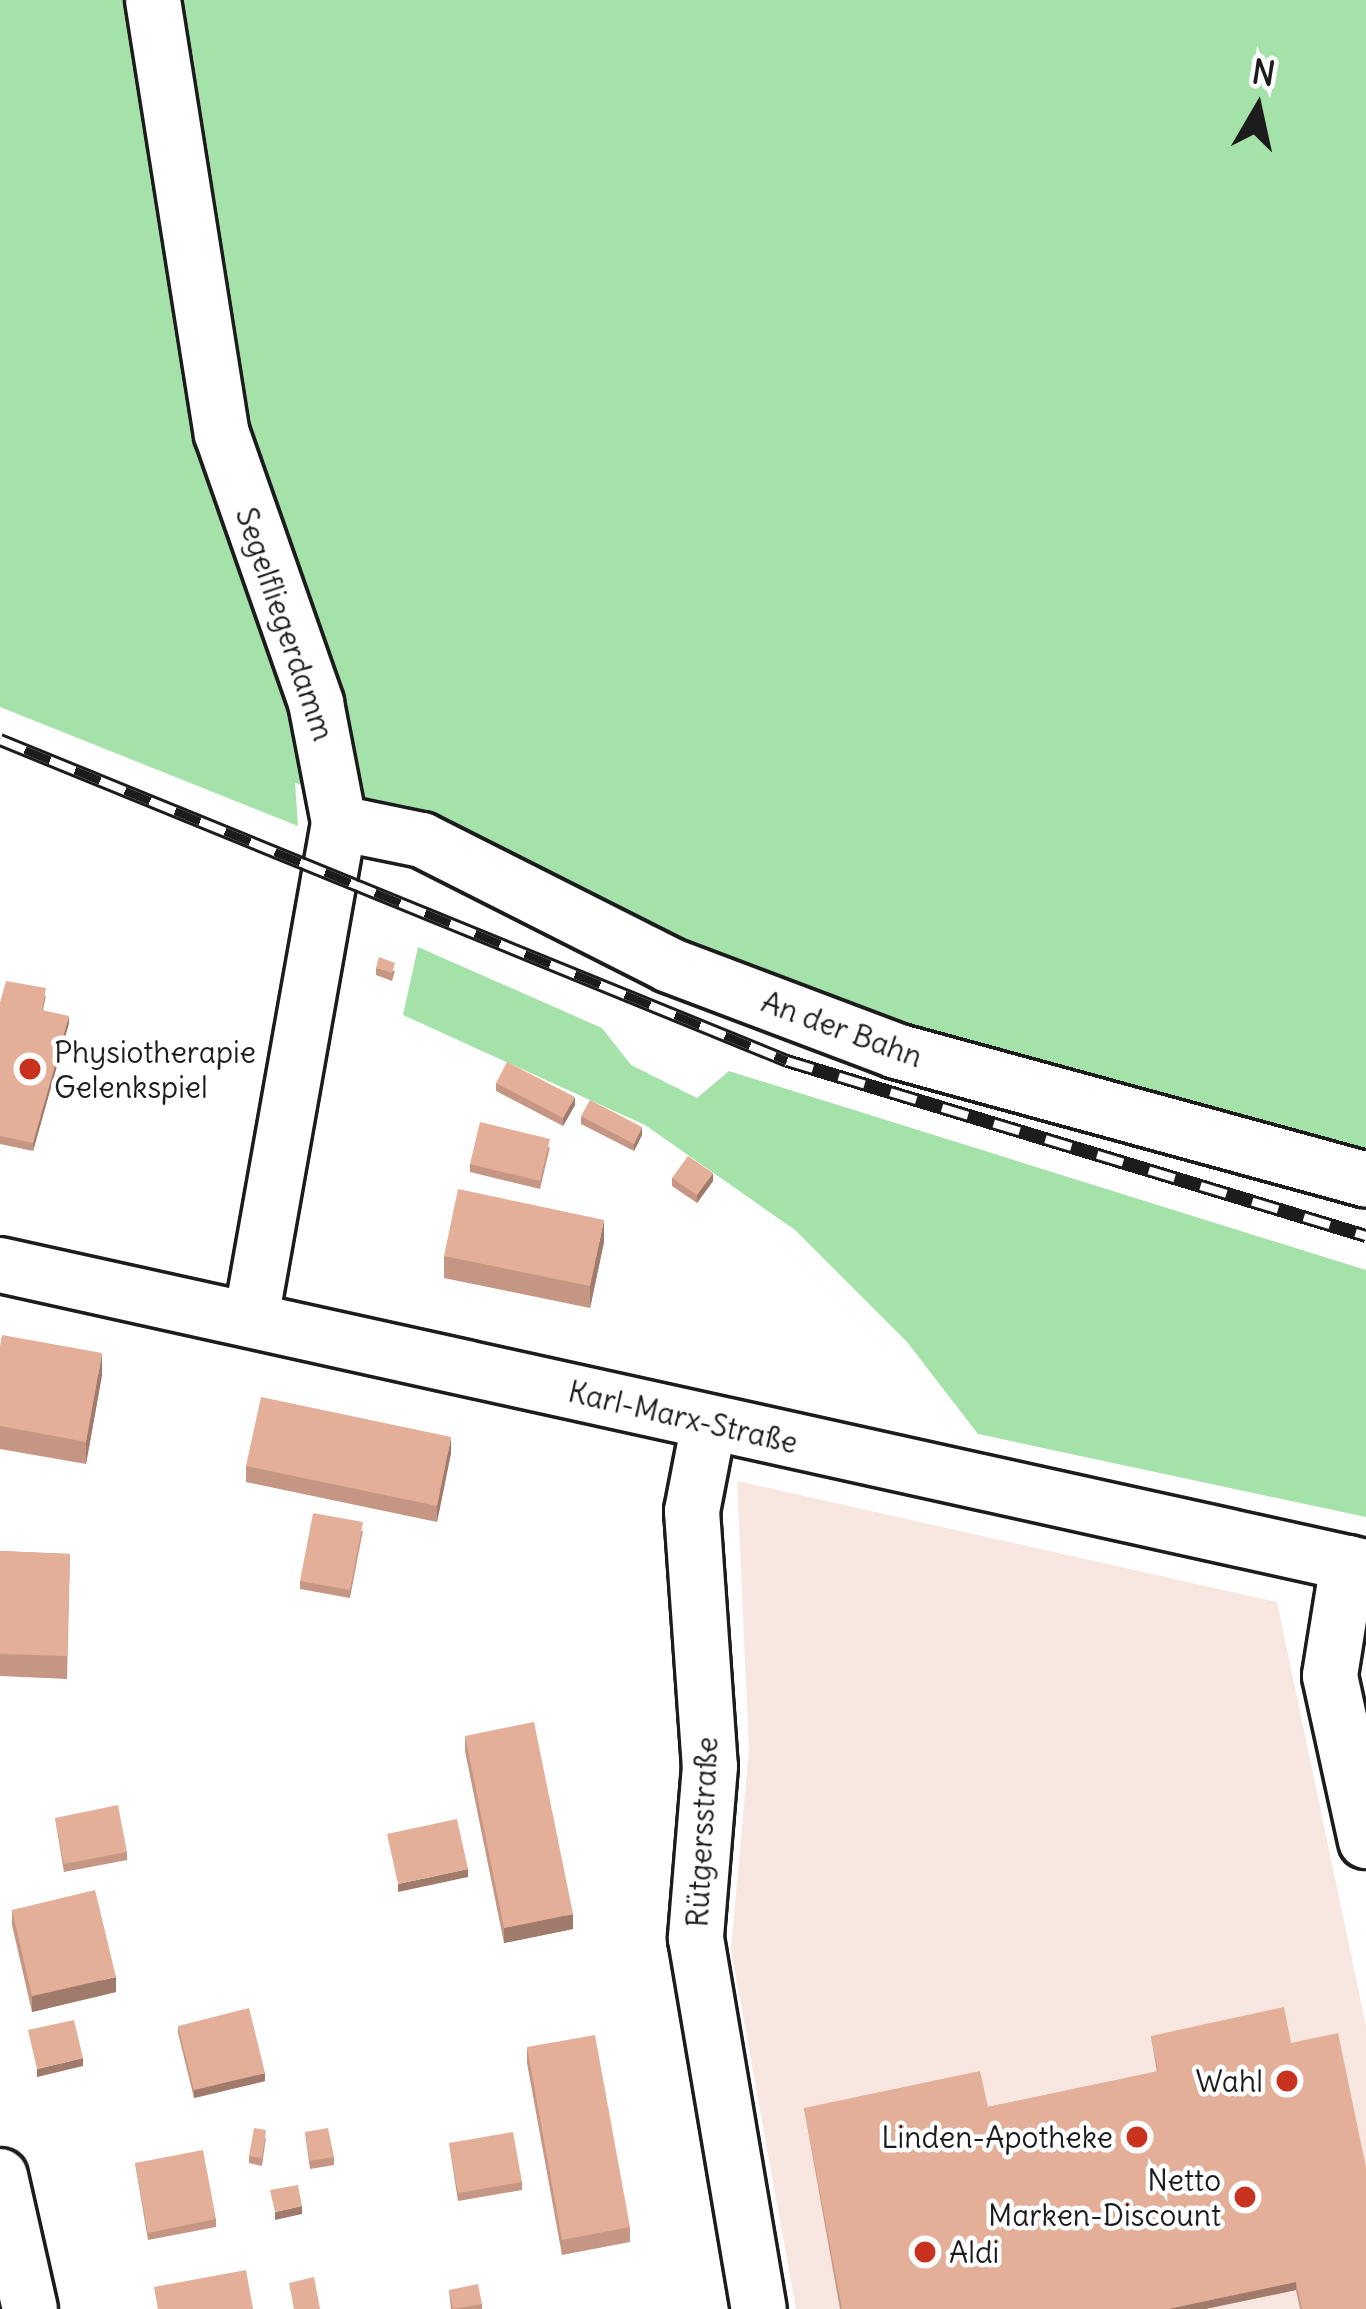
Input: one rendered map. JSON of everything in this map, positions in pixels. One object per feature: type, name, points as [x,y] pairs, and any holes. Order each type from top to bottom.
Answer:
[{"type":"street","name":"Segelfliegerdamm","points":[[153,0],[222,434],[316,703],[339,823],[251,1319]]},
{"type":"street","name":"An der Bahn","points":[[339,823],[422,840],[669,965],[896,1051],[1366,1180]]},
{"type":"street","name":"Karl-Marx-Straße","points":[[0,1264],[1357,1565]]},
{"type":"street","name":"Rütgersstraße","points":[[709,1423],[692,1511],[710,1766],[696,1938],[759,2309]]},
{"type":"street","points":[[1357,1565],[1330,1676],[1366,1841]]},
{"type":"street","points":[[0,2176],[30,2309]]},
{"type":"shaded area","points":[[737,1481],[1277,1602],[1366,2026],[1366,2309],[796,2309],[731,1949],[749,1749]]},
{"type":"green space","points":[[0,0],[1366,0],[1366,1164],[1210,1127],[673,953],[440,820],[295,783],[298,826],[0,707]]},
{"type":"green space","points":[[418,947],[602,1028],[631,1065],[697,1098],[729,1071],[1366,1270],[1366,1517],[978,1434],[907,1342],[795,1230],[645,1125],[403,1015]]},
{"type":"building","points":[[379,957],[395,963],[392,973],[376,968]]},
{"type":"building","name":"Physiotherapie Gelenkspiel","points":[[6,981],[46,988],[42,1010],[69,1016],[33,1143],[0,1136],[0,1003]]},
{"type":"building","points":[[507,1062],[575,1097],[563,1118],[496,1083]]},
{"type":"building","points":[[590,1100],[642,1127],[634,1144],[581,1116]]},
{"type":"building","points":[[480,1122],[550,1139],[540,1181],[470,1164]]},
{"type":"building","points":[[688,1156],[713,1173],[697,1195],[672,1178]]},
{"type":"building","points":[[458,1189],[604,1220],[590,1286],[444,1256]]},
{"type":"building","points":[[2,1335],[102,1353],[86,1442],[0,1426]]},
{"type":"building","points":[[261,1397],[451,1437],[437,1506],[246,1466]]},
{"type":"building","points":[[313,1513],[363,1522],[350,1590],[300,1581]]},
{"type":"building","points":[[0,1551],[70,1554],[67,1656],[0,1654]]},
{"type":"building","points":[[534,1722],[573,1914],[504,1928],[465,1736]]},
{"type":"building","points":[[118,1805],[127,1852],[64,1864],[55,1818]]},
{"type":"building","points":[[457,1819],[468,1869],[398,1884],[387,1834]]},
{"type":"building","points":[[95,1890],[116,1977],[32,1996],[12,1910]]},
{"type":"building","points":[[1284,2007],[1291,2043],[1338,2033],[1366,2167],[1366,2309],[1302,2309],[1296,2282],[1168,2309],[842,2309],[804,2108],[980,2071],[988,2107],[1158,2071],[1151,2036]]},
{"type":"building","points":[[249,2008],[265,2073],[194,2090],[178,2026]]},
{"type":"building","points":[[74,2020],[83,2058],[37,2069],[28,2030]]},
{"type":"building","points":[[595,2035],[630,2227],[562,2240],[527,2047]]},
{"type":"building","points":[[254,2128],[266,2130],[262,2158],[249,2156]]},
{"type":"building","points":[[328,2128],[334,2157],[310,2161],[305,2132]]},
{"type":"building","points":[[513,2132],[522,2182],[458,2193],[449,2143]]},
{"type":"building","points":[[203,2150],[216,2219],[148,2233],[135,2163]]},
{"type":"building","points":[[298,2185],[302,2206],[275,2212],[270,2190]]},
{"type":"building","points":[[246,2270],[253,2309],[158,2309],[154,2287]]},
{"type":"building","points":[[314,2277],[320,2309],[294,2309],[289,2283]]},
{"type":"building","points":[[478,2284],[482,2304],[453,2309],[449,2290]]},
{"type":"railway","points":[[0,740],[787,1061],[1366,1236]]},
{"type":"place","name":"Physiotherapie Gelenkspiel","points":[[30,1069]]},
{"type":"place","name":"Wahl","points":[[1287,2081]]},
{"type":"place","name":"Linden-Apotheke","points":[[1137,2137]]},
{"type":"place","name":"Netto Marken-Discount","points":[[1245,2197]]},
{"type":"place","name":"Aldi","points":[[925,2252]]}]
